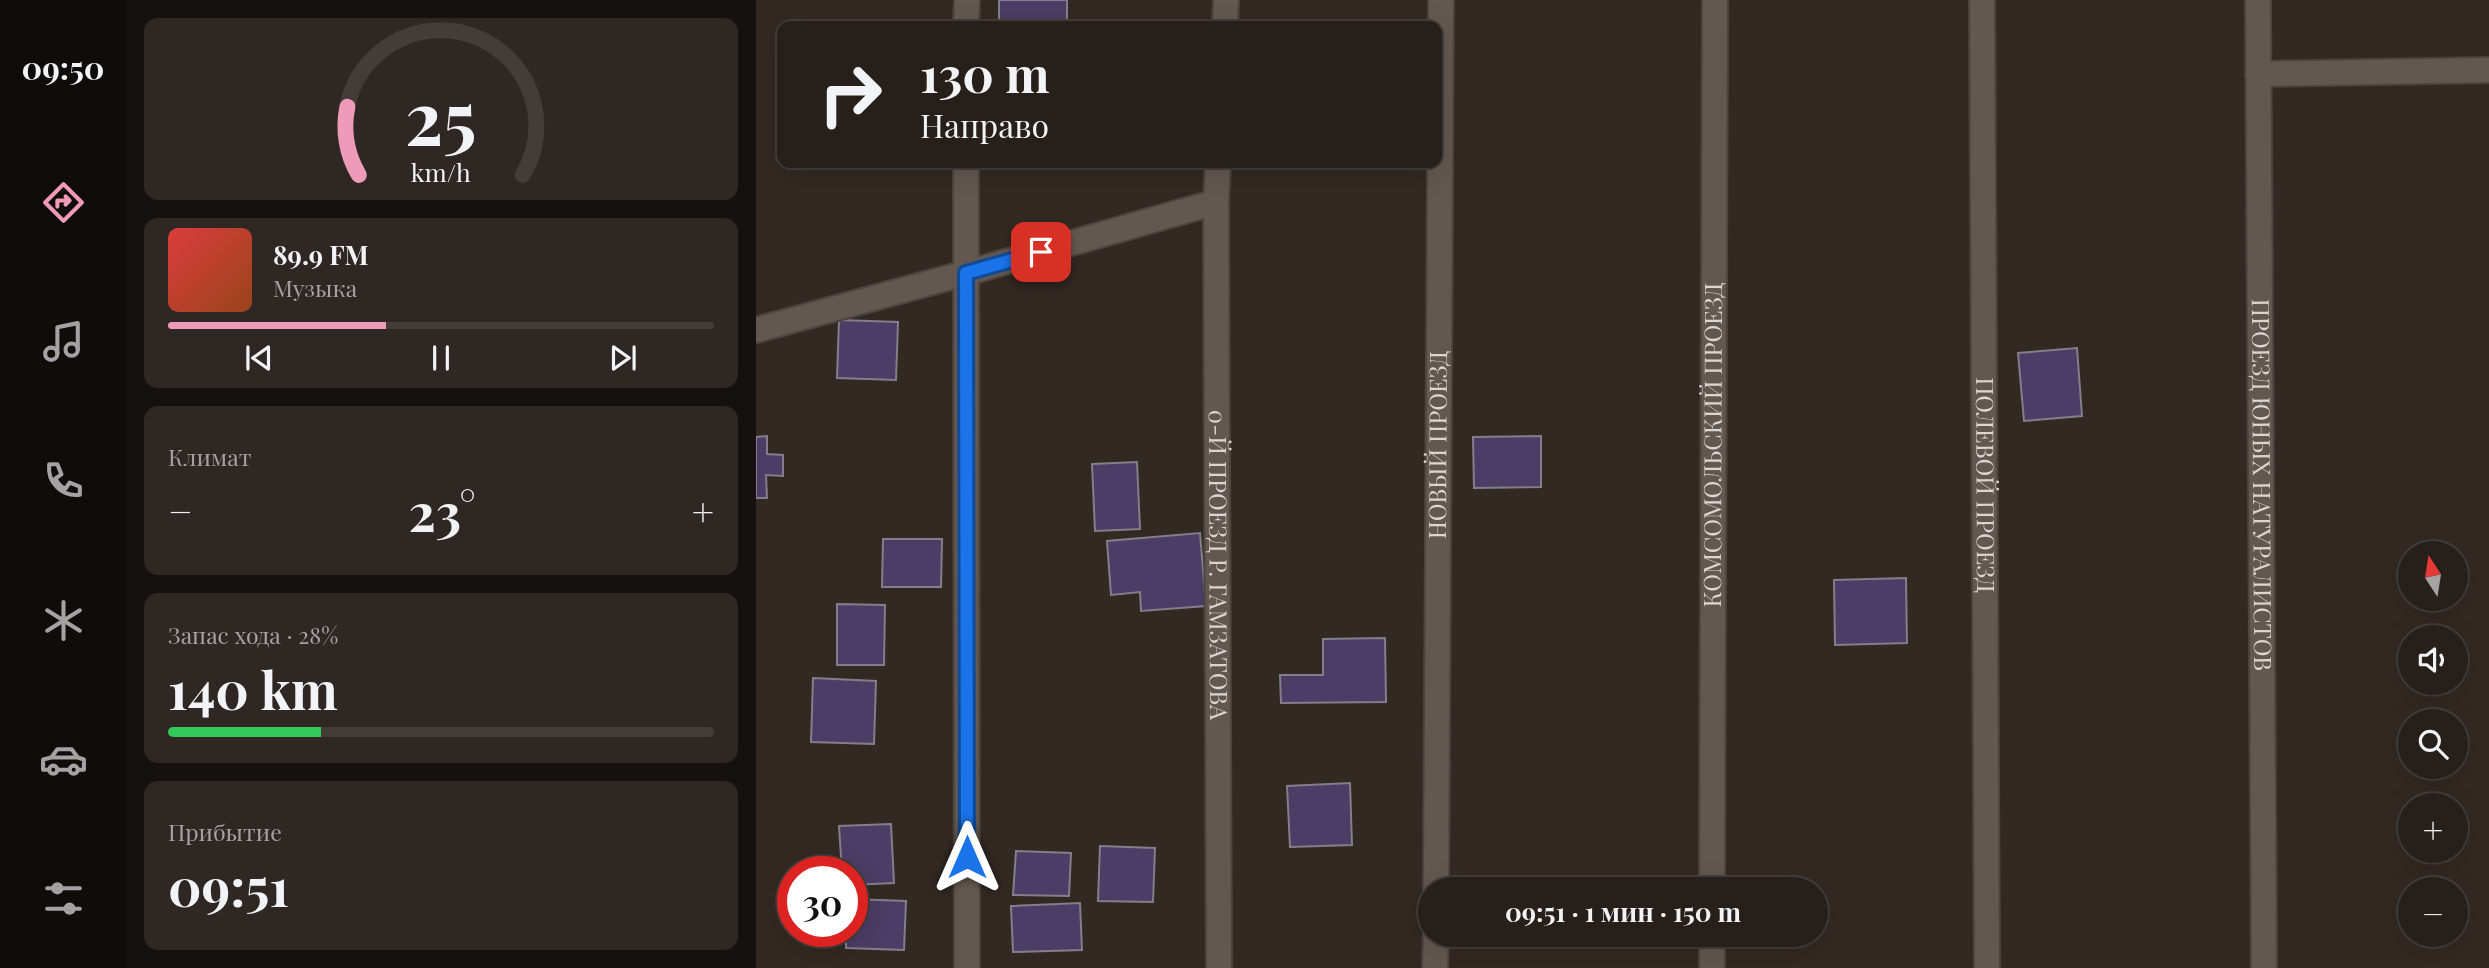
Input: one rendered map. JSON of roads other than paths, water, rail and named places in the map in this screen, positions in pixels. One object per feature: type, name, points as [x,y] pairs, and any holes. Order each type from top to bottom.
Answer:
[{"type":"street","points":[[967,0],[967,21]]},
{"type":"street","points":[[1225,21],[1226,0]]},
{"type":"street","name":"НОВЫЙ ПРОЕЗД","points":[[1441,0],[1441,21]]},
{"type":"street","name":"КОМСОМОЛЬСКИЙ ПРОЕЗД","points":[[1712,877],[1715,0]]},
{"type":"street","name":"ПОЛЕВОЙ ПРОЕЗД","points":[[1982,0],[1987,968]]},
{"type":"street","name":"ПРОЕЗД ЮНЫХ НАТУРАЛИСТОВ","points":[[2258,0],[2264,968]]},
{"type":"street","points":[[2258,74],[2489,70]]},
{"type":"street","points":[[966,168],[967,968]]},
{"type":"street","name":"0-Й ПРОЕЗД Р. ГАМЗАТОВА","points":[[1218,168],[1219,968]]},
{"type":"street","name":"НОВЫЙ ПРОЕЗД","points":[[1436,877],[1440,168]]},
{"type":"street","points":[[756,330],[1216,202]]},
{"type":"street","points":[[1436,947],[1436,968]]},
{"type":"street","points":[[1712,947],[1712,968]]}]
